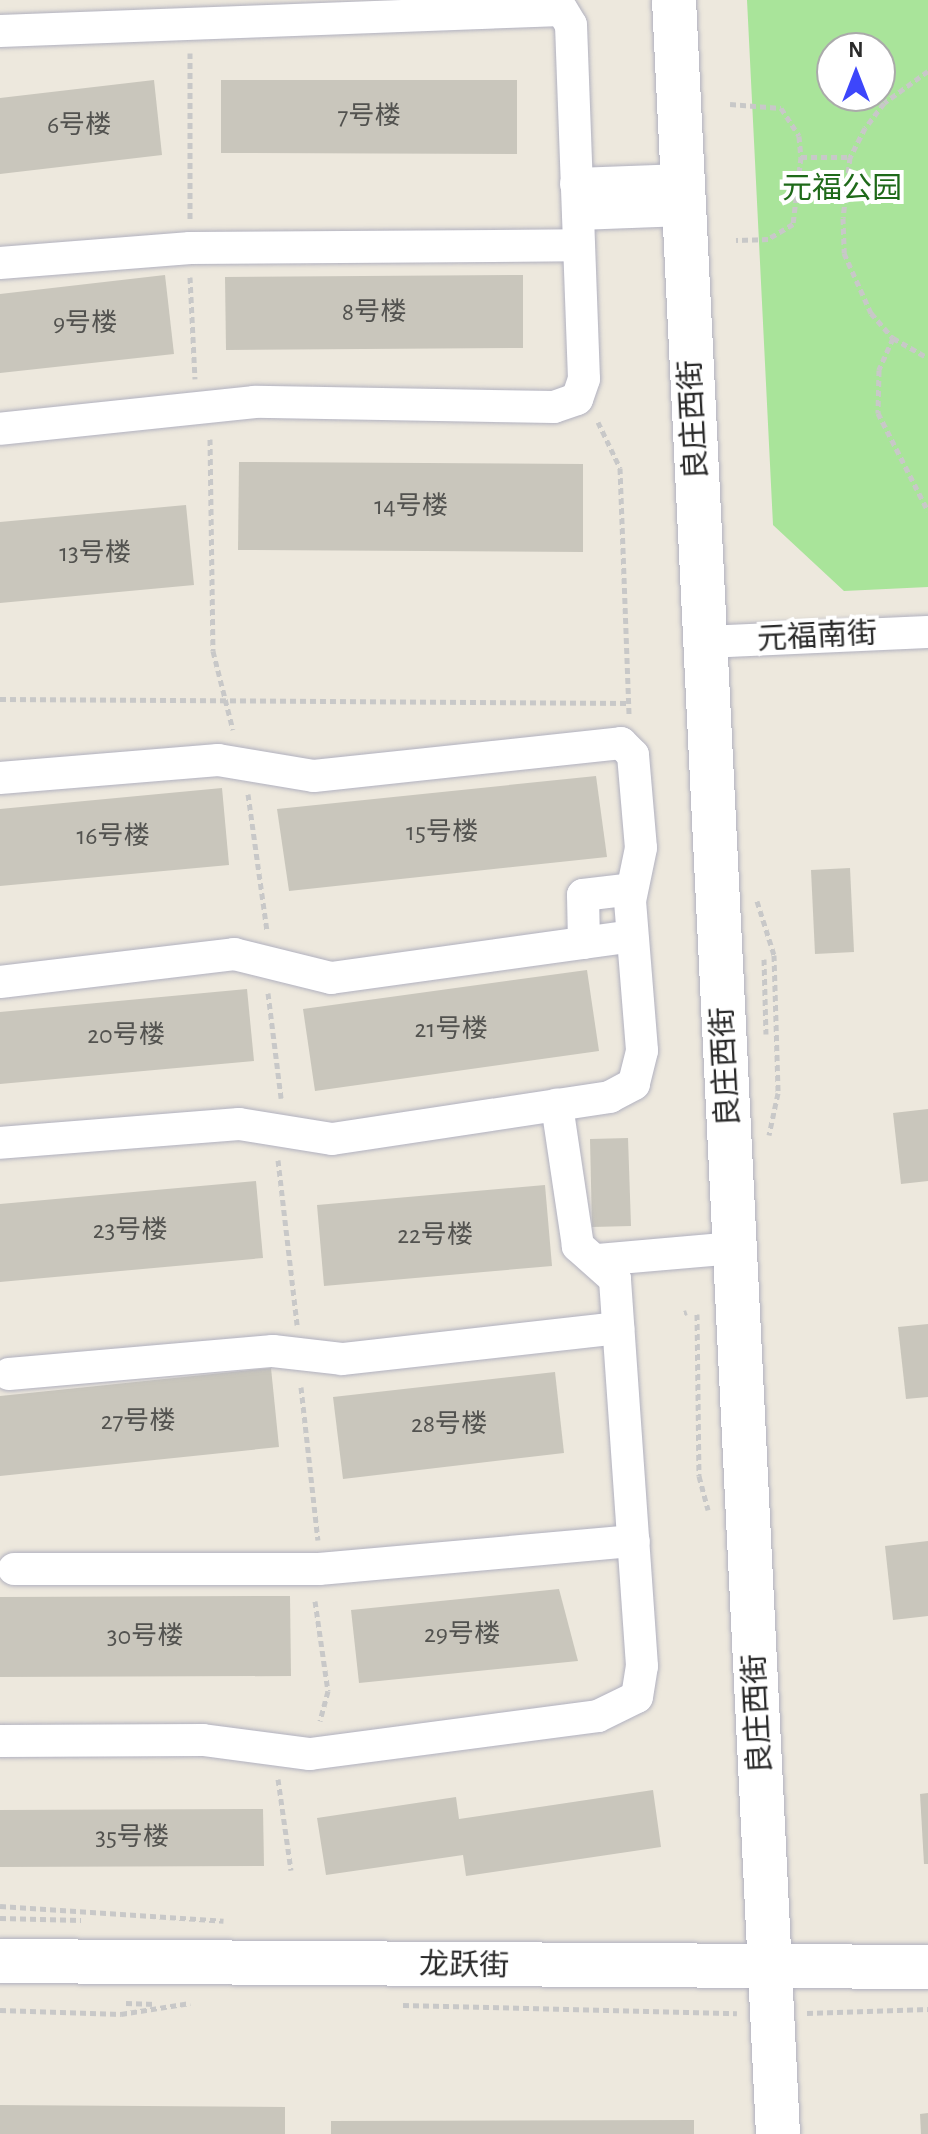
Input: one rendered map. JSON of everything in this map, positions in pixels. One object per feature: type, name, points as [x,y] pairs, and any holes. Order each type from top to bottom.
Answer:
[{"type":"street","name":"良庄西街","points":[[674,0],[778,2134]]},
{"type":"street","points":[[0,31],[575,7],[581,394],[554,407],[201,405],[0,429]]},
{"type":"street","points":[[0,263],[578,214],[684,195]]},
{"type":"street","name":"元福南街","points":[[705,642],[928,632]]},
{"type":"street","points":[[0,778],[242,762],[314,776],[615,743],[630,750],[641,848],[632,889],[638,1076],[618,1094],[332,1139],[229,1124],[0,1143]]},
{"type":"street","points":[[584,943],[583,895],[632,889]]},
{"type":"street","points":[[0,982],[234,954],[266,958],[331,978],[632,936]]},
{"type":"street","points":[[0,1741],[203,1740],[322,1753],[598,1716],[630,1704],[642,1677],[618,1328],[606,1270],[576,1238],[557,1105]]},
{"type":"street","points":[[606,1270],[735,1258]]},
{"type":"street","points":[[9,1374],[299,1353],[342,1359],[618,1328]]},
{"type":"street","points":[[14,1569],[319,1569],[634,1541]]},
{"type":"street","name":"龙跃街","points":[[0,1961],[770,1969],[928,1967]]},
{"type":"path","points":[[199,23],[189,49],[191,355],[212,455],[213,651],[242,762],[266,958],[319,1569],[315,1597],[328,1691],[322,1753]]},
{"type":"path","points":[[928,71],[884,103],[850,157],[844,253],[871,313],[893,338],[928,358]]},
{"type":"path","points":[[730,104],[781,108],[796,129],[801,157],[793,224],[768,239],[736,240]]},
{"type":"path","points":[[801,157],[850,157]]},
{"type":"path","points":[[893,338],[879,370],[878,413],[928,511]]},
{"type":"path","points":[[581,394],[618,459],[630,750]]},
{"type":"path","points":[[0,699],[629,703]]},
{"type":"path","points":[[764,959],[769,1066],[767,1087]]},
{"type":"path","points":[[274,1750],[291,1870]]},
{"type":"path","points":[[0,1918],[62,1916],[81,1920]]},
{"type":"path","points":[[0,2010],[121,2014],[204,2002]]},
{"type":"path","points":[[390,2005],[772,2014],[928,2009]]},
{"type":"green space","name":"元福公园","points":[[747,0],[928,0],[928,587],[844,591],[773,525]]},
{"type":"building","points":[[154,80],[162,155],[0,174],[0,98]]},
{"type":"building","points":[[221,80],[517,80],[517,154],[221,153]]},
{"type":"building","points":[[165,275],[174,354],[0,373],[0,294]]},
{"type":"building","points":[[523,275],[523,348],[226,350],[225,277]]},
{"type":"building","points":[[239,462],[583,464],[583,552],[238,550]]},
{"type":"building","points":[[186,505],[194,585],[0,603],[0,522]]},
{"type":"building","points":[[596,776],[607,857],[289,891],[277,809]]},
{"type":"building","points":[[222,788],[229,865],[0,886],[0,809]]},
{"type":"building","points":[[850,868],[854,952],[815,954],[811,870]]},
{"type":"building","points":[[587,970],[599,1051],[315,1091],[303,1009]]},
{"type":"building","points":[[247,989],[254,1061],[0,1084],[0,1012]]},
{"type":"building","points":[[928,1109],[928,1181],[901,1184],[893,1113]]},
{"type":"building","points":[[628,1138],[631,1226],[592,1227],[590,1139]]},
{"type":"building","points":[[256,1181],[263,1258],[0,1282],[0,1204]]},
{"type":"building","points":[[545,1185],[552,1266],[324,1286],[317,1205]]},
{"type":"building","points":[[928,1324],[928,1397],[906,1399],[898,1327]]},
{"type":"building","points":[[271,1368],[279,1447],[0,1476],[0,1396]]},
{"type":"building","points":[[555,1372],[564,1453],[343,1479],[333,1397]]},
{"type":"building","points":[[928,1541],[928,1616],[893,1620],[885,1546]]},
{"type":"building","points":[[559,1589],[578,1661],[359,1683],[351,1610]]},
{"type":"building","points":[[290,1596],[291,1676],[0,1677],[0,1597]]},
{"type":"building","points":[[653,1790],[661,1847],[466,1876],[463,1855],[326,1875],[317,1818],[456,1797],[459,1819]]},
{"type":"building","points":[[928,1793],[928,1864],[924,1864],[920,1794]]},
{"type":"building","points":[[263,1809],[264,1866],[0,1867],[0,1810]]},
{"type":"building","points":[[0,2105],[285,2107],[285,2134],[0,2134]]},
{"type":"building","points":[[928,2113],[928,2134],[921,2134],[920,2114]]},
{"type":"building","points":[[694,2120],[694,2134],[331,2134],[331,2121]]}]
